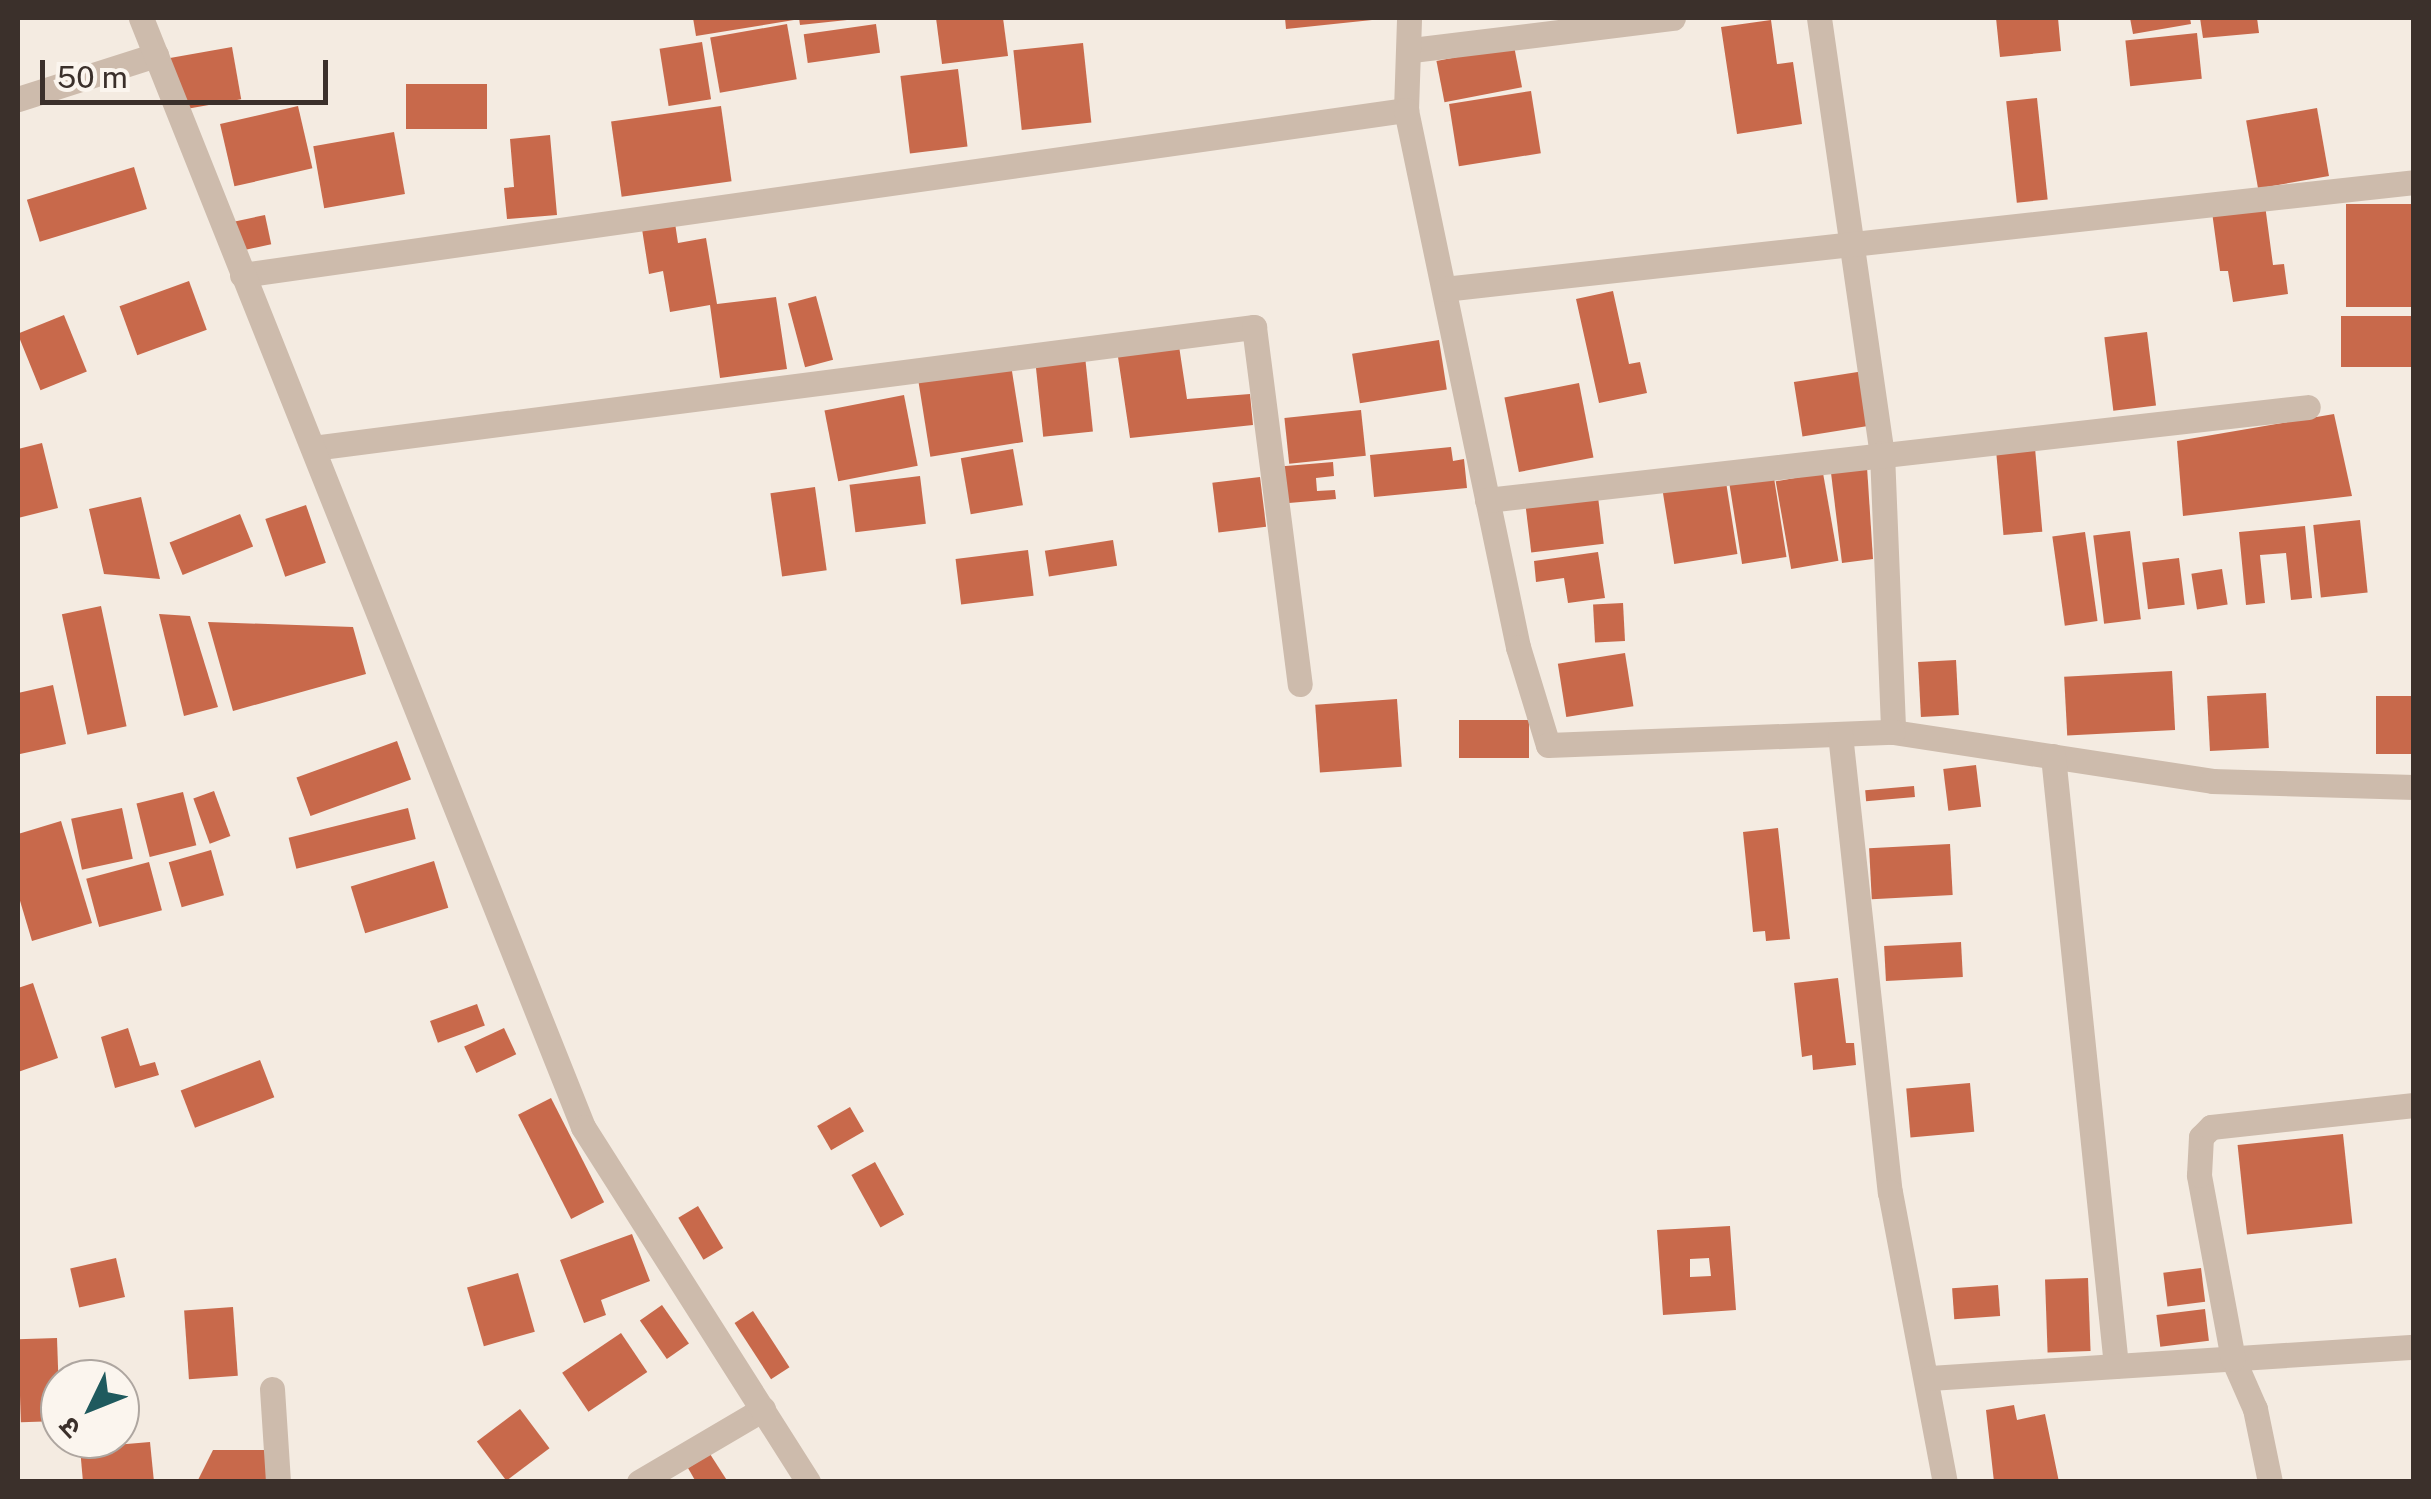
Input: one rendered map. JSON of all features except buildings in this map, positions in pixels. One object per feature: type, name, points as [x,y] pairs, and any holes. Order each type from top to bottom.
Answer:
[{"type":"street","points":[[141,18],[583,1127],[808,1482]]},
{"type":"street","points":[[1410,18],[1412,50],[1406,110],[1518,647],[1548,744],[1893,732],[2212,781],[2414,787]]},
{"type":"street","points":[[1412,50],[1673,18]]},
{"type":"street","points":[[1820,18],[1882,453],[1893,732]]},
{"type":"street","points":[[18,99],[156,55]]},
{"type":"street","points":[[242,275],[1406,110]]},
{"type":"street","points":[[1444,289],[1850,248],[2414,182]]},
{"type":"street","points":[[313,448],[1254,327],[1300,684]]},
{"type":"street","points":[[1487,500],[2308,406]]},
{"type":"street","points":[[1840,734],[1890,1192],[1930,1378],[1945,1482]]},
{"type":"street","points":[[2053,756],[2116,1366]]},
{"type":"street","points":[[2270,1482],[2255,1408],[2233,1359],[2199,1175],[2201,1138],[2212,1128],[2414,1105]]},
{"type":"street","points":[[1930,1378],[2414,1347]]},
{"type":"street","points":[[272,1389],[278,1482]]},
{"type":"street","points":[[639,1482],[763,1409]]}]
